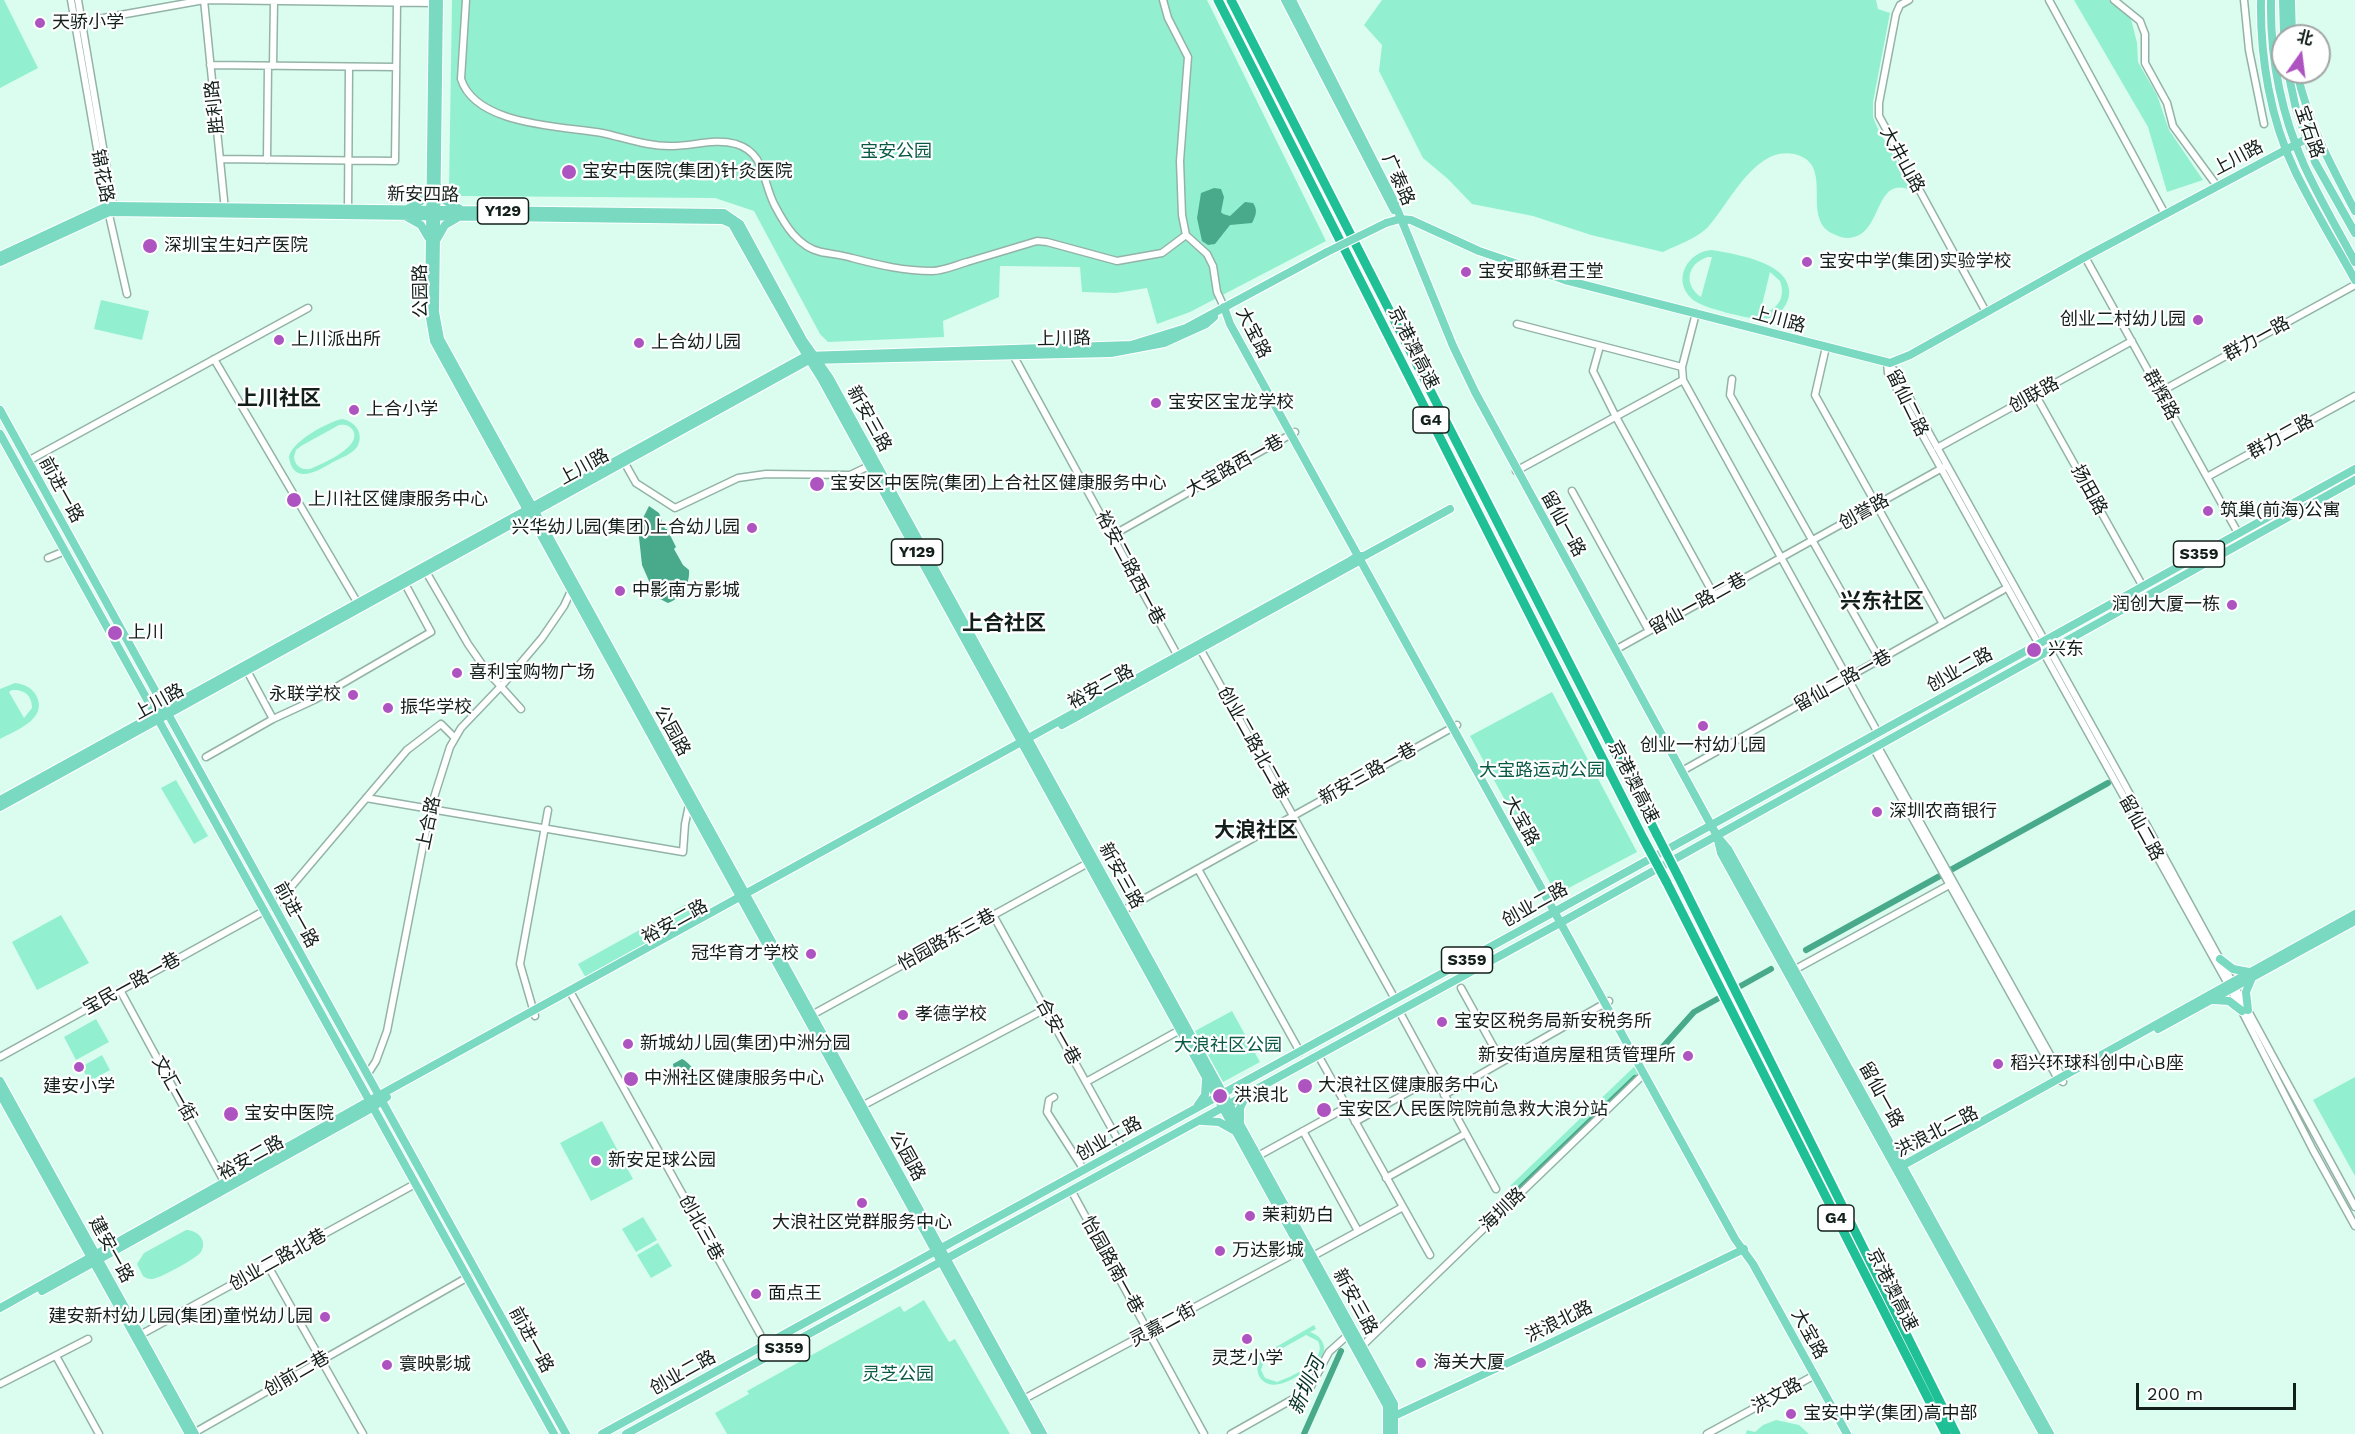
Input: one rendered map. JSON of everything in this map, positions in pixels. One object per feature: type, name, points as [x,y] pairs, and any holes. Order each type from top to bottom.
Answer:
[{"type":"highway","name":"京港澳高速","points":[[1218,0],[1946,1434]]},
{"type":"highway","name":"京港澳高速","points":[[1230,0],[1738,994],[1956,1434]]},
{"type":"highway","name":"京港澳高速","points":[[1923,1369],[1963,1434]]},
{"type":"main road","name":"广泰路","points":[[1285,0],[1388,202],[1400,219]]},
{"type":"main road","name":"广泰路","points":[[1292,0],[1393,199],[1400,219]]},
{"type":"main road","points":[[2260,0],[2264,62],[2275,115],[2286,149],[2295,171],[2355,283]]},
{"type":"main road","name":"宝石路","points":[[2271,0],[2274,61],[2285,112],[2295,144],[2355,262]]},
{"type":"main road","points":[[2283,0],[2284,24]]},
{"type":"main road","points":[[2291,0],[2292,24]]},
{"type":"main road","name":"公园路","points":[[436,2],[433,243],[429,317],[434,341],[531,511],[938,1250],[1043,1434]]},
{"type":"main road","name":"宝石路","points":[[2291,84],[2296,109],[2315,162],[2355,233]]},
{"type":"main road","points":[[2300,84],[2319,144],[2355,211]]},
{"type":"main road","name":"上川路","points":[[0,800],[166,712],[811,357],[1012,352],[1131,345],[1186,328],[1327,252],[1386,223],[1400,219],[1428,226],[1479,251],[1565,280],[1887,363],[1910,355],[2085,257],[2306,139]]},
{"type":"main road","points":[[434,184],[446,201],[464,213],[446,225],[433,243],[421,225],[403,212],[421,201],[434,184]]},
{"type":"main road","name":"新安四路","points":[[0,262],[109,208]]},
{"type":"main road","name":"新安四路","points":[[0,256],[109,208],[403,212]]},
{"type":"main road","name":"新安四路","points":[[225,210],[724,213],[740,224],[811,357]]},
{"type":"main road","name":"留仙一路","points":[[1400,219],[1454,346],[1516,471],[1717,836],[1728,849],[1893,1150],[2043,1434]]},
{"type":"main road","name":"大宝路","points":[[1224,307],[1230,324],[1293,433],[1847,1434]]},
{"type":"main road","name":"新安三路","points":[[811,357],[869,466],[1122,910],[1301,1250],[1387,1406],[1390,1418]]},
{"type":"main road","name":"新安三路","points":[[811,357],[829,377],[1026,742],[1088,862],[1180,1030],[1210,1076]]},
{"type":"main road","name":"前进一路","points":[[0,410],[566,1434]]},
{"type":"main road","name":"前进一路","points":[[0,434],[554,1434]]},
{"type":"main road","name":"创业二路","points":[[602,1434],[1300,1052],[2355,469]]},
{"type":"main road","name":"创业二路","points":[[626,1434],[1562,922],[2355,480]]},
{"type":"main road","name":"裕安二路","points":[[0,1308],[95,1258],[1450,509]]},
{"type":"main road","name":"公园路","points":[[531,511],[571,591],[689,805],[744,898]]},
{"type":"main road","name":"上川路","points":[[0,807],[156,717]]},
{"type":"main road","name":"留仙一路","points":[[1717,836],[1721,853],[2050,1434]]},
{"type":"main road","name":"裕安二路","points":[[533,1014],[572,995],[744,898]]},
{"type":"main road","name":"洪浪北二路","points":[[1901,1169],[2232,986],[2355,914]]},
{"type":"main road","name":"洪浪北二路","points":[[2252,974],[2355,921]]},
{"type":"main road","points":[[2212,1000],[2229,1001],[2245,1010],[2246,992],[2252,974],[2234,969],[2220,959]]},
{"type":"main road","name":"洪浪北二路","points":[[1901,1169],[2061,1079],[2212,1000],[2232,986]]},
{"type":"main road","name":"大宝路","points":[[1607,1002],[1735,1239],[1744,1249]]},
{"type":"main road","points":[[1193,1110],[1204,1095],[1210,1076],[1230,1084],[1242,1083]]},
{"type":"main road","name":"建安一路","points":[[0,1081],[193,1434]]},
{"type":"main road","points":[[1199,1121],[1219,1122],[1239,1130],[1240,1108],[1250,1093]]},
{"type":"main road","name":"建安一路","points":[[0,1094],[140,1335],[193,1434]]},
{"type":"main road","name":"新安三路","points":[[1239,1130],[1258,1156],[1394,1404],[1390,1418]]},
{"type":"main road","points":[[1893,1150],[1898,1156],[1906,1159],[1919,1157]]},
{"type":"main road","points":[[409,1174],[411,1168],[419,1169]]},
{"type":"main road","name":"洪浪北路","points":[[1390,1418],[1744,1249]]},
{"type":"main road","name":"裕安二路","points":[[0,1314],[95,1258]]},
{"type":"main road","name":"公园路","points":[[944,1260],[1036,1434]]},
{"type":"main road","points":[[1387,1434],[1390,1418]]},
{"type":"main road","points":[[1390,1418],[1394,1434]]},
{"type":"street","name":"锦花路","points":[[71,0],[109,208]]},
{"type":"street","name":"锦花路","points":[[78,0],[109,208]]},
{"type":"street","points":[[81,22],[204,0],[436,2]]},
{"type":"street","name":"胜利路","points":[[204,0],[225,210]]},
{"type":"street","points":[[466,0],[461,79],[471,98],[511,117],[553,128],[581,130],[665,146],[721,142],[746,147],[760,163],[775,206],[798,241],[820,252],[837,254],[880,267],[934,271],[1036,242],[1047,242],[1104,259],[1130,260],[1162,254],[1186,235]]},
{"type":"street","points":[[1163,0],[1168,18],[1188,57],[1180,162],[1180,201],[1186,235],[1207,254],[1213,266],[1217,292],[1224,307]]},
{"type":"street","name":"大井山路","points":[[1909,0],[1900,5],[1896,14],[1879,103],[1879,116],[1986,312]]},
{"type":"street","points":[[2049,0],[2164,214]]},
{"type":"street","points":[[2114,0],[2140,21],[2145,34],[2145,63],[2167,103],[2173,126],[2217,186]]},
{"type":"street","points":[[2244,0],[2249,50],[2264,124]]},
{"type":"street","points":[[267,160],[274,1]]},
{"type":"street","points":[[220,159],[395,161],[396,67],[401,2]]},
{"type":"street","points":[[210,65],[396,67]]},
{"type":"street","points":[[348,209],[349,67]]},
{"type":"street","points":[[109,208],[127,294]]},
{"type":"street","name":"群辉路","points":[[2085,257],[2238,533]]},
{"type":"street","name":"群力一路","points":[[2160,392],[2355,283]]},
{"type":"street","points":[[28,461],[308,308]]},
{"type":"street","points":[[1696,313],[1682,367],[1683,380],[1878,733]]},
{"type":"street","points":[[1517,324],[1682,367]]},
{"type":"street","name":"创联路","points":[[1937,448],[2132,341]]},
{"type":"street","points":[[1600,346],[1593,371],[1714,596]]},
{"type":"street","points":[[1826,347],[1815,395],[1943,624]]},
{"type":"street","name":"裕安二路西一巷","points":[[1012,352],[1179,658]]},
{"type":"street","points":[[214,359],[359,605]]},
{"type":"street","name":"留仙二路","points":[[1887,363],[1894,370],[1937,448],[1944,467]]},
{"type":"street","name":"留仙二路","points":[[1887,363],[1888,373],[1944,467],[2355,1207]]},
{"type":"street","points":[[1732,379],[1730,395],[1880,660]]},
{"type":"street","points":[[1516,471],[1683,380]]},
{"type":"street","name":"扬田路","points":[[2035,394],[2142,585]]},
{"type":"street","name":"群力二路","points":[[2207,477],[2355,396]]},
{"type":"street","name":"大宝路西一巷","points":[[1113,535],[1293,433]]},
{"type":"street","points":[[623,460],[636,483],[675,508],[738,478],[766,474],[836,476],[853,474],[869,466]]},
{"type":"street","name":"创誉路","points":[[1781,558],[1944,467]]},
{"type":"street","points":[[1572,491],[1649,631]]},
{"type":"street","points":[[48,558],[65,551]]},
{"type":"street","name":"留仙一路二巷","points":[[1615,650],[1781,558]]},
{"type":"street","points":[[425,569],[468,644],[521,709]]},
{"type":"street","points":[[206,757],[273,719],[314,700],[431,632],[403,581]]},
{"type":"street","name":"留仙二路一巷","points":[[1682,771],[2003,590]]},
{"type":"street","name":"上合路","points":[[367,1075],[376,1062],[387,1031],[430,810],[455,738],[542,638],[564,606],[571,591]]},
{"type":"street","points":[[564,606],[578,603]]},
{"type":"street","name":"创业二路北二巷","points":[[1199,647],[1395,999]]},
{"type":"street","name":"留仙二路","points":[[2046,651],[2220,959],[2232,986]]},
{"type":"street","points":[[245,668],[273,719]]},
{"type":"street","points":[[274,907],[407,750],[441,724],[455,738]]},
{"type":"street","name":"新安三路一巷","points":[[1122,910],[1455,726]]},
{"type":"street","points":[[1876,748],[2061,1079]]},
{"type":"street","points":[[366,798],[683,852],[689,805]]},
{"type":"street","points":[[533,1014],[520,964],[548,810]]},
{"type":"street","name":"怡园路东三巷","points":[[809,1016],[1088,862]]},
{"type":"street","points":[[1198,869],[1300,1052]]},
{"type":"street","points":[[1794,970],[1951,883]]},
{"type":"street","name":"宝民一路一巷","points":[[0,1057],[264,911]]},
{"type":"street","name":"合安一巷","points":[[993,915],[1123,1149]]},
{"type":"street","points":[[1461,988],[1502,1062]]},
{"type":"street","name":"文汇一街","points":[[120,990],[226,1185]]},
{"type":"street","name":"创北三巷","points":[[572,995],[760,1334]]},
{"type":"street","points":[[1444,1095],[1607,1002]]},
{"type":"street","points":[[860,1108],[1045,1009]]},
{"type":"street","name":"留仙二路","points":[[2245,1010],[2313,1150],[2355,1226]]},
{"type":"street","points":[[1399,1011],[1496,1189]]},
{"type":"street","points":[[1086,1082],[1180,1030]]},
{"type":"street","points":[[1318,1055],[1430,1255]]},
{"type":"street","name":"海圳路","points":[[1362,1346],[1644,1074]]},
{"type":"street","points":[[1354,1122],[1434,1077]]},
{"type":"street","points":[[1054,1097],[1049,1100],[1047,1112],[1084,1170]]},
{"type":"street","points":[[1258,1156],[1347,1107]]},
{"type":"street","points":[[1303,1131],[1358,1231]]},
{"type":"street","points":[[1386,1178],[1465,1134]]},
{"type":"street","name":"创业二路北巷","points":[[140,1335],[415,1184]]},
{"type":"street","name":"怡园路南一巷","points":[[1071,1190],[1204,1434]]},
{"type":"street","points":[[1313,1256],[1403,1207]]},
{"type":"street","name":"灵嘉二街","points":[[1024,1399],[1301,1250]]},
{"type":"street","points":[[268,1266],[363,1434]]},
{"type":"street","name":"创前二巷","points":[[193,1434],[468,1277]]},
{"type":"street","points":[[755,1350],[760,1334],[775,1340]]},
{"type":"street","points":[[1231,1434],[1309,1390],[1329,1352],[1348,1335]]},
{"type":"street","points":[[0,1384],[88,1339]]},
{"type":"street","points":[[56,1356],[99,1434]]},
{"type":"street","name":"洪文路","points":[[1707,1434],[1815,1375]]},
{"type":"green space","points":[[0,0],[4,0],[38,68],[0,88]]},
{"type":"green space","name":"宝安公园","points":[[452,0],[1207,0],[1326,241],[1190,312],[1157,324],[1147,288],[1116,293],[1082,292],[1080,267],[1000,266],[999,297],[943,321],[944,337],[828,342],[820,334],[754,211],[715,198],[461,196],[449,190]]},
{"type":"green space","points":[[1382,0],[1876,0],[1878,9],[1890,13],[1873,102],[1873,117],[1914,192],[1901,188],[1892,189],[1863,232],[1852,238],[1840,237],[1825,228],[1819,218],[1814,169],[1807,160],[1794,154],[1780,154],[1767,159],[1744,179],[1703,232],[1663,252],[1591,235],[1533,216],[1472,204],[1448,179],[1423,158],[1379,71],[1382,45],[1364,25]]},
{"type":"green space","points":[[2074,0],[2109,0],[2130,15],[2137,43],[2138,62],[2157,95],[2169,130],[2203,180],[2167,192],[2148,127]]},
{"type":"green space","points":[[1712,250],[1746,257],[1779,272],[1786,280],[1789,289],[1789,298],[1784,308],[1773,317],[1755,319],[1715,309],[1692,299],[1683,283],[1683,275],[1690,261],[1703,252]],"holes":[[[1712,257],[1701,297],[1692,287],[1690,275],[1696,264]],[[1770,272],[1780,281],[1781,298],[1772,309],[1760,313]]]},
{"type":"green space","points":[[101,300],[149,311],[142,340],[94,329]]},
{"type":"green space","points":[[347,420],[355,425],[360,437],[357,447],[346,456],[314,472],[301,474],[295,471],[289,457],[292,451],[311,433],[336,421]],"holes":[[[339,425],[347,425],[352,429],[353,442],[348,448],[332,459],[310,469],[297,465],[294,457],[296,450]]]},
{"type":"green space","points":[[15,683],[24,685],[34,692],[39,703],[35,717],[29,723],[0,739],[0,689]],"holes":[[[16,690],[24,692],[32,703],[32,708],[24,718],[9,692]]]},
{"type":"green space","name":"大宝路运动公园","points":[[1552,692],[1637,852],[1561,892],[1554,890],[1470,736]]},
{"type":"green space","points":[[176,780],[208,836],[194,844],[161,788]]},
{"type":"green space","points":[[690,902],[699,917],[587,980],[578,964]]},
{"type":"green space","points":[[61,915],[89,963],[37,990],[12,942]]},
{"type":"green space","name":"大浪社区公园","points":[[1232,1011],[1260,1062],[1223,1082],[1195,1031]]},
{"type":"green space","points":[[96,1019],[109,1042],[76,1060],[64,1037]]},
{"type":"green space","points":[[102,1055],[110,1070],[90,1081],[81,1067]]},
{"type":"green space","points":[[1638,1063],[1644,1074],[1520,1197],[1510,1186]]},
{"type":"green space","points":[[2355,1077],[2355,1176],[2313,1100]]},
{"type":"green space","name":"新安足球公园","points":[[602,1121],[633,1179],[591,1201],[560,1143]]},
{"type":"green space","points":[[643,1217],[657,1240],[636,1252],[622,1229]]},
{"type":"green space","points":[[186,1230],[200,1236],[203,1244],[201,1252],[162,1276],[152,1279],[143,1276],[137,1264],[144,1253]]},
{"type":"green space","points":[[658,1243],[672,1266],[651,1278],[637,1255]]},
{"type":"green space","name":"灵芝公园","points":[[924,1300],[949,1342],[955,1339],[1010,1434],[727,1434],[715,1413],[749,1394],[747,1391],[900,1306],[904,1312]]},
{"type":"green space","points":[[1314,1325],[1316,1329],[1310,1332],[1319,1337],[1324,1344],[1324,1353],[1319,1362],[1291,1380],[1275,1385],[1268,1384],[1259,1376],[1258,1362],[1252,1365],[1250,1362]],"holes":[[[1306,1335],[1318,1341],[1320,1348],[1318,1355],[1307,1367],[1277,1382],[1265,1378],[1261,1370],[1265,1358]]]},
{"type":"green space","points":[[1776,1420],[1799,1425],[1809,1434],[1746,1434],[1747,1430],[1755,1432],[1763,1425]]},
{"type":"shaded area","points":[[1214,188],[1221,189],[1224,197],[1221,212],[1223,214],[1230,216],[1245,202],[1253,203],[1256,213],[1252,223],[1230,225],[1215,244],[1208,245],[1202,241],[1197,218],[1201,193]]},
{"type":"shaded area","points":[[649,506],[659,513],[676,547],[674,549],[683,565],[689,570],[684,590],[668,603],[656,597],[642,565],[638,528]]},
{"type":"shaded area","points":[[682,1059],[696,1073],[700,1080],[698,1086],[685,1085],[682,1077],[674,1071],[673,1064]]},
{"type":"waterway","points":[[1806,950],[2108,783]]},
{"type":"waterway","points":[[1651,1060],[1694,1012],[1771,969]]},
{"type":"waterway","points":[[1512,1196],[1635,1078]]},
{"type":"waterway","name":"新圳河","points":[[1304,1434],[1341,1351]]},
{"type":"place","name":"天骄小学","points":[[40,23]]},
{"type":"place","name":"宝安中医院(集团)针灸医院","points":[[569,172]]},
{"type":"place","name":"深圳宝生妇产医院","points":[[150,246]]},
{"type":"place","name":"宝安中学(集团)实验学校","points":[[1807,262]]},
{"type":"place","name":"宝安耶稣君王堂","points":[[1466,272]]},
{"type":"place","name":"创业二村幼儿园","points":[[2198,320]]},
{"type":"place","name":"上川派出所","points":[[279,340]]},
{"type":"place","name":"上合幼儿园","points":[[639,343]]},
{"type":"place","name":"宝安区宝龙学校","points":[[1156,403]]},
{"type":"place","name":"上合小学","points":[[354,410]]},
{"type":"place","name":"宝安区中医院(集团)上合社区健康服务中心","points":[[817,484]]},
{"type":"place","name":"上川社区健康服务中心","points":[[294,500]]},
{"type":"place","name":"筑巢(前海)公寓","points":[[2208,511]]},
{"type":"place","name":"兴华幼儿园(集团)上合幼儿园","points":[[752,528]]},
{"type":"place","name":"中影南方影城","points":[[620,591]]},
{"type":"place","name":"润创大厦一栋","points":[[2232,605]]},
{"type":"place","name":"上川","points":[[115,633]]},
{"type":"place","name":"兴东","points":[[2034,650]]},
{"type":"place","name":"喜利宝购物广场","points":[[457,673]]},
{"type":"place","name":"永联学校","points":[[353,695]]},
{"type":"place","name":"振华学校","points":[[388,708]]},
{"type":"place","name":"创业一村幼儿园","points":[[1703,726]]},
{"type":"place","name":"深圳农商银行","points":[[1877,812]]},
{"type":"place","name":"冠华育才学校","points":[[811,954]]},
{"type":"place","name":"孝德学校","points":[[903,1015]]},
{"type":"place","name":"宝安区税务局新安税务所","points":[[1442,1022]]},
{"type":"place","name":"新城幼儿园(集团)中洲分园","points":[[628,1044]]},
{"type":"place","name":"新安街道房屋租赁管理所","points":[[1688,1056]]},
{"type":"place","name":"稻兴环球科创中心B座","points":[[1998,1064]]},
{"type":"place","name":"建安小学","points":[[79,1067]]},
{"type":"place","name":"中洲社区健康服务中心","points":[[631,1079]]},
{"type":"place","name":"大浪社区健康服务中心","points":[[1305,1086]]},
{"type":"place","name":"洪浪北","points":[[1220,1096]]},
{"type":"place","name":"宝安区人民医院院前急救大浪分站","points":[[1324,1110]]},
{"type":"place","name":"宝安中医院","points":[[231,1114]]},
{"type":"place","name":"新安足球公园","points":[[596,1161]]},
{"type":"place","name":"大浪社区党群服务中心","points":[[862,1203]]},
{"type":"place","name":"茉莉奶白","points":[[1250,1216]]},
{"type":"place","name":"万达影城","points":[[1220,1251]]},
{"type":"place","name":"面点王","points":[[756,1294]]},
{"type":"place","name":"建安新村幼儿园(集团)童悦幼儿园","points":[[325,1317]]},
{"type":"place","name":"灵芝小学","points":[[1247,1339]]},
{"type":"place","name":"海关大厦","points":[[1421,1363]]},
{"type":"place","name":"寰映影城","points":[[387,1365]]},
{"type":"place","name":"宝安中学(集团)高中部","points":[[1791,1414]]},
{"type":"district","name":"上川社区","points":[[279,399]]},
{"type":"district","name":"兴东社区","points":[[1882,602]]},
{"type":"district","name":"上合社区","points":[[1004,624]]},
{"type":"district","name":"大浪社区","points":[[1256,831]]}]
